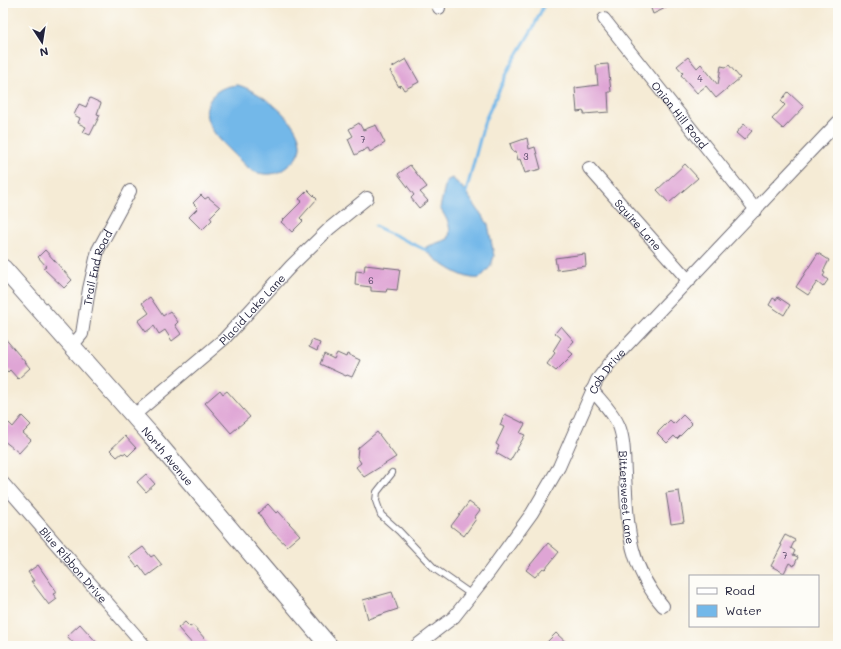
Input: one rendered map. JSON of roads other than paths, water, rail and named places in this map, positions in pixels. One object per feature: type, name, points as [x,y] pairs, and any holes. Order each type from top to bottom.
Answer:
[{"type":"street","name":"Onion Hill Road","points":[[604,19],[756,210]]},
{"type":"street","name":"Cob Drive","points":[[416,646],[449,621],[472,595],[518,534],[551,482],[569,445],[592,390],[613,359],[838,122]]},
{"type":"street","name":"Squire Lane","points":[[589,168],[688,281]]},
{"type":"street","name":"Trail End Road","points":[[72,346],[82,334],[89,289],[98,250],[130,191]]},
{"type":"street","name":"Placid Lake Lane","points":[[134,416],[232,332],[291,266],[330,228],[367,198]]},
{"type":"street","name":"North Avenue","points":[[3,268],[134,416],[329,646]]},
{"type":"street","name":"Bittersweet Lane","points":[[592,390],[611,412],[619,426],[623,445],[628,528],[631,548],[636,563],[663,606]]},
{"type":"street","name":"Blue Ribbon Drive","points":[[3,483],[145,646]]},
{"type":"lane","points":[[392,473],[377,492],[376,502],[381,515],[399,531],[435,569],[472,595]]},
{"type":"water","points":[[238,85],[249,89],[275,106],[296,130],[300,142],[298,154],[289,165],[280,171],[271,174],[264,174],[249,169],[211,128],[206,114],[207,107],[212,96],[218,91],[229,86]]},
{"type":"water","points":[[452,178],[462,187],[488,224],[494,256],[491,266],[480,278],[467,277],[459,274],[445,266],[427,252],[426,247],[448,239],[450,230],[440,208],[446,181]]},
{"type":"waterway","points":[[465,196],[485,120],[511,65],[533,28],[545,3]]},
{"type":"waterway","points":[[375,226],[430,252]]}]
